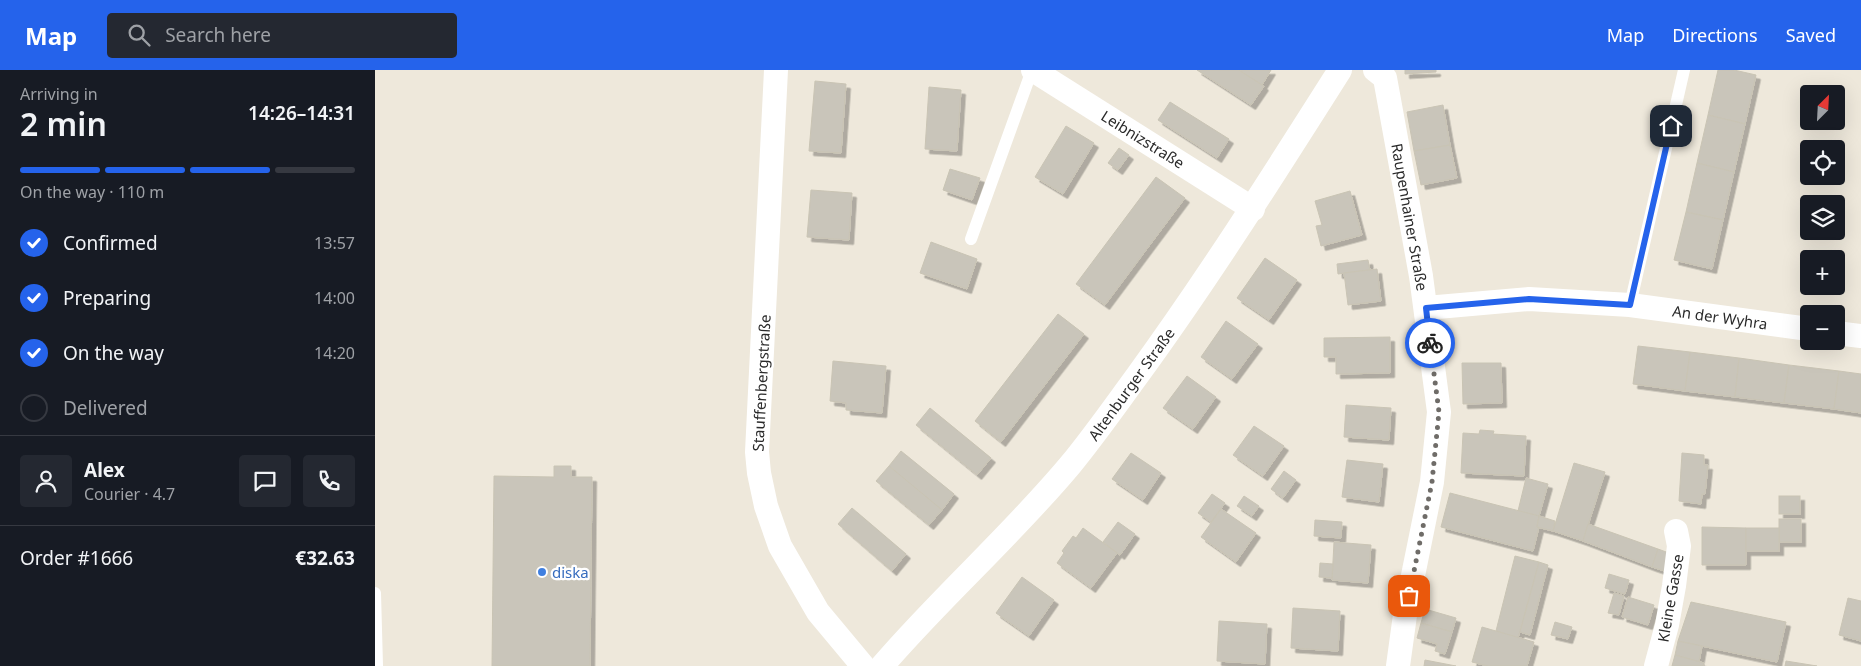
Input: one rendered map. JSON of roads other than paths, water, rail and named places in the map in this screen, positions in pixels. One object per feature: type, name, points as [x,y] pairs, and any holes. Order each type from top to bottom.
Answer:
[{"type":"street","name":"Stauffenbergstraße","points":[[776,70],[757,452],[759,473],[766,506],[780,546],[818,612],[863,666]]},
{"type":"street","name":"Leibnizstraße","points":[[1033,70],[1253,209]]},
{"type":"street","name":"Altenburger Straße","points":[[882,666],[934,608],[1014,529],[1071,464],[1177,320],[1253,209],[1340,70]]},
{"type":"street","name":"Raupenhainer Straße","points":[[1375,70],[1385,78],[1426,308],[1439,412],[1432,482],[1405,615],[1398,666]]},
{"type":"street","name":"An der Wyhra","points":[[1426,308],[1529,299],[1630,305],[1800,328]]},
{"type":"street","points":[[1845,334],[1861,336]]},
{"type":"street","name":"Kleine Gasse","points":[[1656,666],[1667,625],[1674,586],[1679,546],[1676,531]]},
{"type":"lane","name":"Leibnizstraße","points":[[971,239],[1033,70]]},
{"type":"lane","points":[[1630,305],[1683,70]]},
{"type":"lane","points":[[375,592],[377,666]]},
{"type":"place","name":"diska","points":[[542,572]]}]
